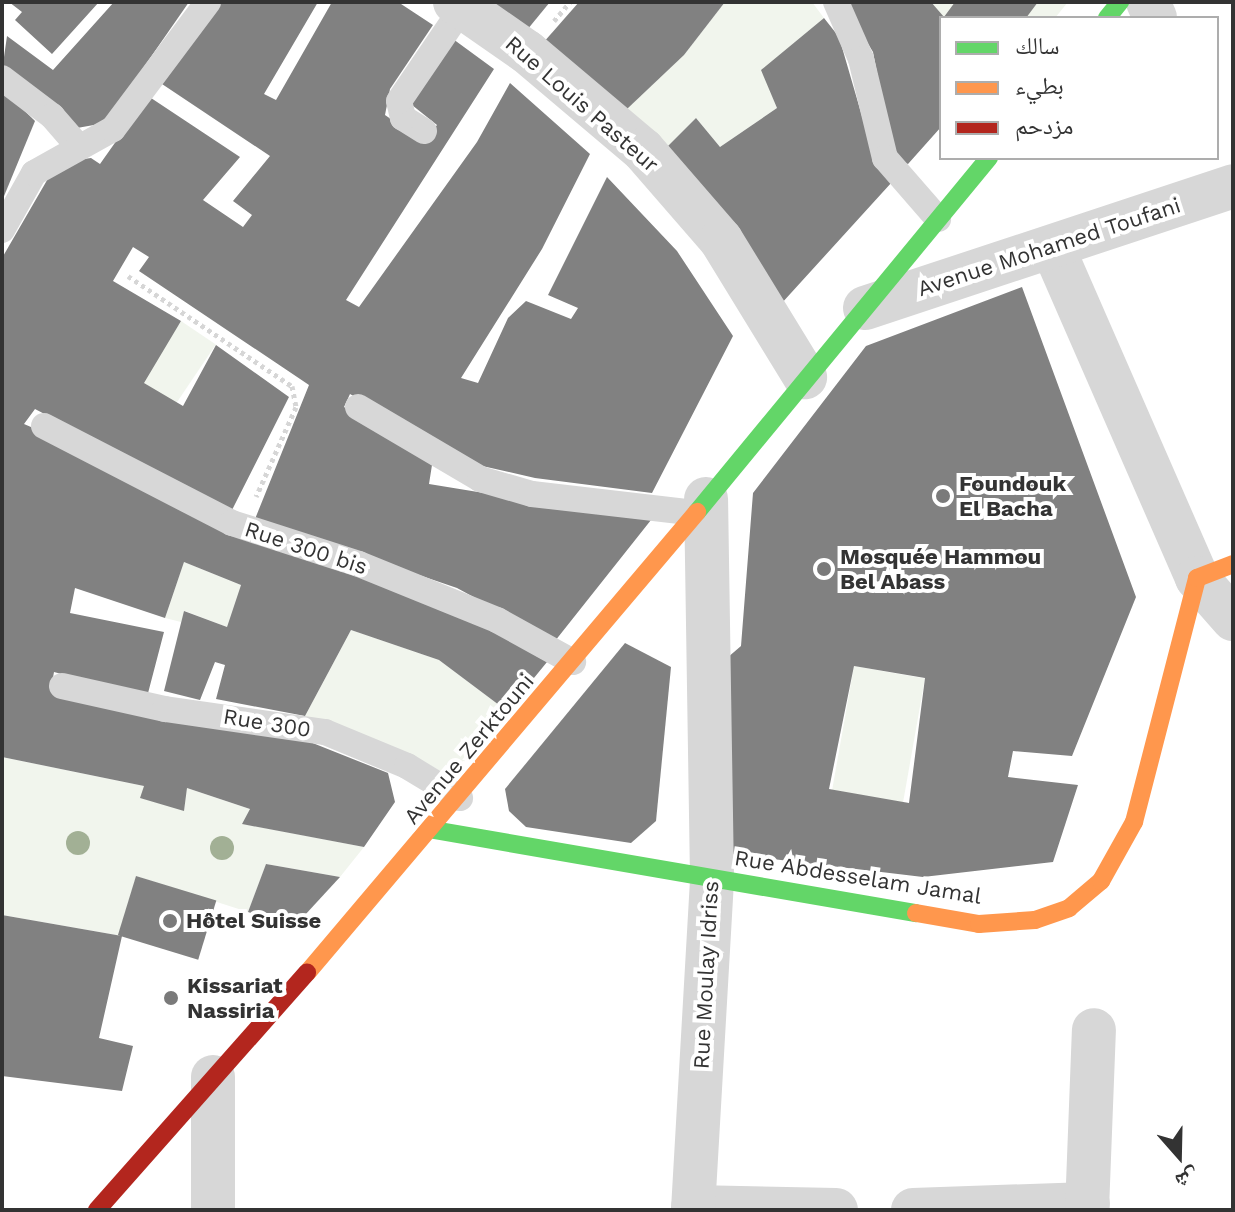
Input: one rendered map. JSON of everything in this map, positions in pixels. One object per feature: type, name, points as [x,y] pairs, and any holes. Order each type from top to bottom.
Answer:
[{"type":"street","name":"Rue Louis Pasteur","points":[[459,5],[643,150],[721,240],[805,377]]},
{"type":"street","name":"Avenue Zerktouni","points":[[97,1210],[434,830],[805,377],[987,160]]},
{"type":"street","name":"Avenue Mohamed Toufani","points":[[865,308],[1053,248],[1228,182]]},
{"type":"street","points":[[1053,248],[1215,571],[1233,619]]},
{"type":"street","name":"Rue Moulay Idriss","points":[[693,1208],[712,878],[701,506]]},
{"type":"street","name":"Rue Abdesselam Jamal","points":[[434,830],[979,924],[1035,920],[1069,908],[1101,881],[1134,822],[1215,571]]},
{"type":"street","points":[[913,1210],[1087,1207],[1094,1030]]},
{"type":"street","points":[[213,1077],[213,1210]]},
{"type":"street","points":[[693,1208],[836,1210]]},
{"type":"lane","points":[[2,230],[34,173],[113,129],[208,2]]},
{"type":"lane","points":[[836,2],[861,59],[885,158],[938,219]]},
{"type":"lane","points":[[424,131],[403,118],[399,101],[459,5]]},
{"type":"lane","points":[[2,78],[52,116],[78,146]]},
{"type":"lane","points":[[358,407],[480,479],[532,494],[701,506]]},
{"type":"lane","name":"Rue 300 bis","points":[[44,426],[243,527],[359,564],[497,620],[573,662]]},
{"type":"lane","name":"Rue 300","points":[[62,686],[165,709],[325,732],[407,766],[460,798]]},
{"type":"path","points":[[128,276],[292,386],[296,407],[243,527]]},
{"type":"shaded area","points":[[725,2],[812,2],[824,18],[762,70],[777,108],[720,147],[696,118],[668,146],[627,109],[684,55]]},
{"type":"shaded area","points":[[931,2],[1068,2],[1057,16],[942,16]]},
{"type":"shaded area","points":[[181,321],[216,344],[176,404],[141,381]]},
{"type":"shaded area","points":[[184,562],[241,585],[227,627],[185,611],[181,622],[165,618]]},
{"type":"shaded area","points":[[351,630],[439,660],[507,711],[451,777],[410,754],[305,716]]},
{"type":"shaded area","points":[[854,666],[925,679],[903,803],[832,790]]},
{"type":"shaded area","points":[[2,757],[144,786],[141,798],[184,810],[187,788],[250,809],[243,824],[364,847],[340,877],[266,864],[248,912],[136,876],[122,936],[2,915]]},
{"type":"building","points":[[9,2],[99,2],[52,54],[15,20],[22,12]]},
{"type":"building","points":[[114,2],[189,2],[105,123],[77,128],[2,71],[7,36],[53,70]]},
{"type":"building","points":[[219,2],[318,2],[264,94],[276,100],[332,2],[398,2],[433,25],[390,89],[385,115],[424,142],[437,125],[407,101],[453,39],[494,69],[346,300],[359,307],[477,142],[510,83],[590,154],[542,249],[461,378],[478,383],[508,318],[526,301],[571,319],[578,308],[548,295],[607,177],[677,251],[733,336],[652,493],[535,478],[469,463],[350,394],[344,407],[432,465],[429,484],[651,520],[555,641],[457,588],[255,519],[309,385],[139,271],[149,257],[133,247],[113,281],[181,321],[144,383],[183,406],[216,345],[289,397],[231,512],[35,409],[24,424],[464,614],[547,662],[507,711],[439,660],[351,630],[305,716],[216,699],[225,665],[215,662],[200,700],[164,691],[184,611],[227,627],[241,585],[184,562],[165,618],[75,588],[70,613],[164,632],[147,697],[54,672],[51,689],[290,734],[388,773],[395,802],[364,847],[242,824],[250,809],[187,788],[184,811],[140,798],[144,786],[2,757],[2,258],[57,163],[91,158],[100,164],[148,96],[240,157],[203,200],[243,227],[252,215],[233,201],[270,156],[159,82]]},
{"type":"building","points":[[488,2],[550,2],[527,30]]},
{"type":"building","points":[[579,2],[725,2],[684,55],[627,109],[543,43]]},
{"type":"building","points":[[843,2],[931,2],[943,16],[939,16],[939,129],[908,164],[894,159],[873,52]]},
{"type":"building","points":[[955,2],[1038,2],[1028,16],[945,16]]},
{"type":"building","points":[[824,18],[839,37],[873,154],[892,182],[781,304],[668,146],[696,118],[720,147],[777,108],[761,70]]},
{"type":"building","points":[[2,89],[35,121],[2,201]]},
{"type":"building","points":[[1022,287],[1136,597],[1072,756],[1013,751],[1008,777],[1078,785],[1053,862],[923,877],[731,854],[720,664],[741,646],[753,493],[866,346]],"holes":[[[854,666],[925,678],[909,803],[829,789]]]},
{"type":"building","points":[[625,643],[671,667],[656,821],[631,843],[526,827],[509,811],[505,789]]},
{"type":"building","points":[[266,864],[340,877],[293,928],[248,912]]},
{"type":"building","points":[[136,876],[216,901],[198,960],[118,935]]},
{"type":"building","points":[[2,915],[122,936],[99,1038],[133,1046],[122,1091],[2,1076]]},
{"type":"traffic: fast","points":[[1109,16],[1120,2]]},
{"type":"traffic: fast","points":[[697,512],[987,160]]},
{"type":"traffic: fast","points":[[434,830],[916,913]]},
{"type":"traffic: slow","points":[[307,973],[697,512]]},
{"type":"traffic: slow","points":[[916,913],[979,924],[1035,920],[1069,908],[1101,881],[1134,822],[1197,578],[1233,564]]},
{"type":"traffic: jam","points":[[97,1210],[307,973]]},
{"type":"place","name":"Foundouk El Bacha","points":[[943,496]]},
{"type":"place","name":"Mosquée Hammou Bel Abass","points":[[824,569]]},
{"type":"place","name":"Hôtel Suisse","points":[[170,921]]},
{"type":"place","name":"Kissariat Nassiria","points":[[171,998]]}]
